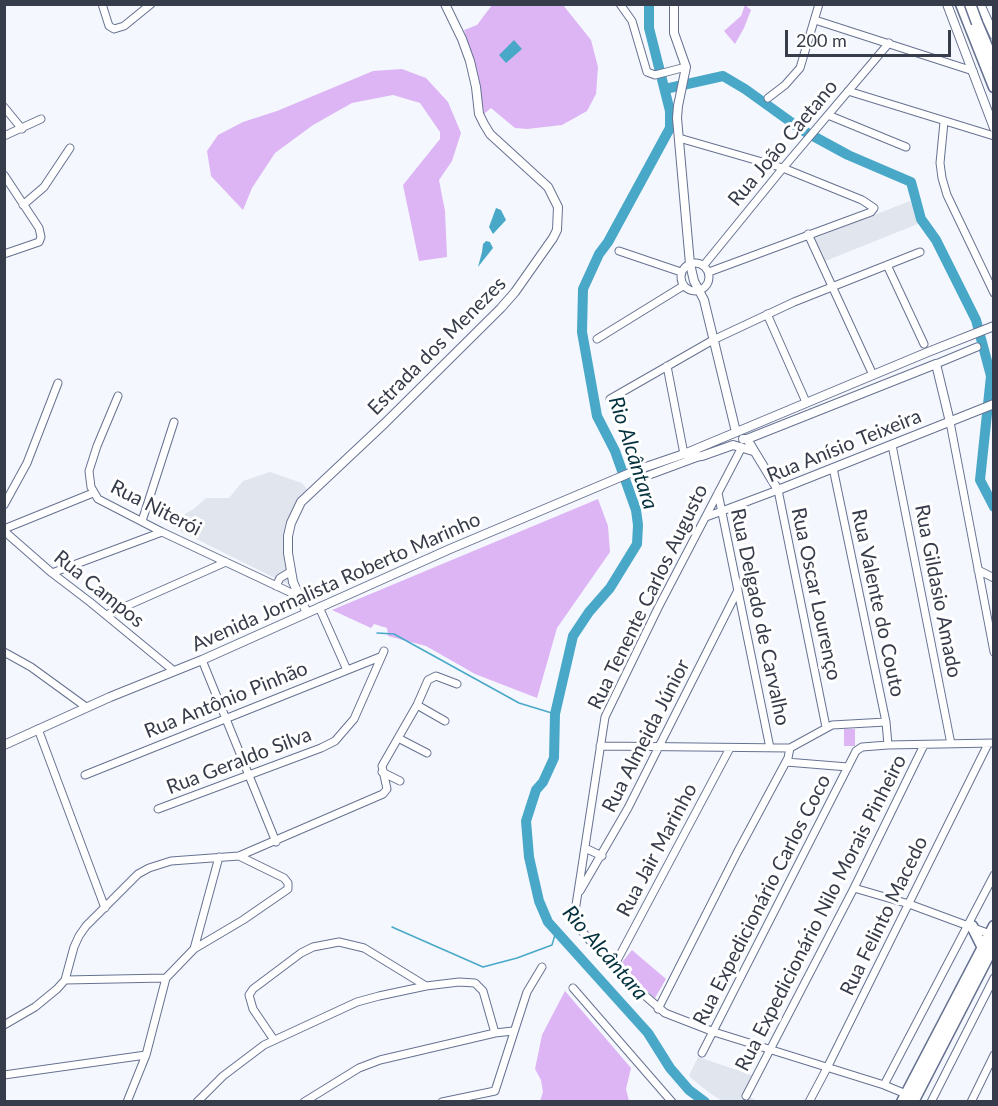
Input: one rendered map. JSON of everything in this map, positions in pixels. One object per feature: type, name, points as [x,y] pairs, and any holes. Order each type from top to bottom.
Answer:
[{"type":"highway","points":[[961,4],[981,19],[993,87]]},
{"type":"highway","points":[[970,4],[981,19],[993,63]]},
{"type":"highway","points":[[971,926],[989,954]]},
{"type":"highway","points":[[909,1098],[952,1028],[989,954],[992,930]]},
{"type":"highway","points":[[909,1098],[989,954]]},
{"type":"main road","name":"Estrada dos Menezes","points":[[307,613],[298,596],[290,572],[288,536],[293,516],[301,502],[501,308],[515,292],[558,230],[558,207],[548,187],[490,134],[479,114],[470,61],[445,4]]},
{"type":"main road","points":[[674,4],[674,33],[685,61],[678,106],[690,264],[704,300],[736,432]]},
{"type":"main road","points":[[947,4],[993,128]]},
{"type":"main road","points":[[980,4],[981,19],[993,35]]},
{"type":"main road","name":"Avenida Jornalista Roberto Marinho","points":[[4,745],[86,707],[202,660],[450,549],[637,470],[684,454],[991,327]]},
{"type":"main road","points":[[936,364],[950,422]]},
{"type":"main road","name":"Avenida Jornalista Roberto Marinho","points":[[684,454],[691,457],[702,456],[727,445],[745,443],[936,364]]},
{"type":"main road","points":[[806,402],[811,414]]},
{"type":"main road","name":"Rua Anísio Teixeira","points":[[778,490],[993,404]]},
{"type":"main road","name":"Avenida Jornalista Roberto Marinho","points":[[736,432],[753,451]]},
{"type":"main road","name":"Rua Oscar Lourenço","points":[[753,451],[778,490]]},
{"type":"street","points":[[102,4],[109,26],[114,29],[124,26],[151,4]]},
{"type":"street","points":[[620,4],[632,21],[647,72],[655,75],[683,72]]},
{"type":"street","points":[[768,98],[785,85],[800,68],[819,4]]},
{"type":"street","points":[[961,4],[981,19]]},
{"type":"street","points":[[815,20],[973,71]]},
{"type":"street","name":"Rua João Caetano","points":[[704,265],[889,43]]},
{"type":"street","points":[[848,91],[993,136]]},
{"type":"street","points":[[4,107],[22,129]]},
{"type":"street","points":[[828,115],[906,147]]},
{"type":"street","points":[[4,136],[41,119]]},
{"type":"street","points":[[944,122],[940,163],[942,178],[947,195],[993,293]]},
{"type":"street","points":[[679,138],[783,168],[862,200],[874,208],[871,212],[709,272]]},
{"type":"street","points":[[23,205],[44,188],[69,148]]},
{"type":"street","points":[[4,176],[39,228],[41,239],[4,255]]},
{"type":"street","points":[[808,234],[873,375]]},
{"type":"street","points":[[619,251],[681,272]]},
{"type":"street","points":[[610,399],[712,340],[767,314],[920,252]]},
{"type":"street","points":[[690,264],[704,265],[709,272],[706,287],[693,291],[683,285],[680,278],[681,272],[690,264]]},
{"type":"street","points":[[887,265],[924,344]]},
{"type":"street","points":[[597,339],[683,285]]},
{"type":"street","points":[[767,314],[806,402]]},
{"type":"street","name":"Avenida Jornalista Roberto Marinho","points":[[936,364],[977,347]]},
{"type":"street","points":[[667,366],[684,454]]},
{"type":"street","points":[[4,505],[27,463],[58,383]]},
{"type":"street","name":"Rua Niterói","points":[[118,396],[90,463],[89,480],[93,493],[108,505],[298,596]]},
{"type":"street","points":[[142,521],[174,422]]},
{"type":"street","points":[[950,422],[993,652]]},
{"type":"street","name":"Rua Tenente Carlos Augusto","points":[[745,443],[605,717],[575,913],[576,922],[614,968],[658,1009],[714,1032],[884,1085],[909,1098],[929,1101]]},
{"type":"street","name":"Rua Gildasio Amado","points":[[892,445],[951,744]]},
{"type":"street","name":"Avenida Jornalista Roberto Marinho","points":[[644,477],[702,456]]},
{"type":"street","name":"Rua Valente do Couto","points":[[833,468],[886,722],[888,745]]},
{"type":"street","name":"Rua Anísio Teixeira","points":[[706,518],[778,490]]},
{"type":"street","name":"Rua Oscar Lourenço","points":[[778,490],[826,727]]},
{"type":"street","points":[[4,530],[93,493]]},
{"type":"street","name":"Rua Delgado de Carvalho","points":[[718,493],[770,748]]},
{"type":"street","name":"Rua Campos","points":[[4,530],[52,573],[174,671]]},
{"type":"street","points":[[52,573],[162,532]]},
{"type":"street","points":[[106,615],[226,562]]},
{"type":"street","points":[[978,570],[993,578]]},
{"type":"street","points":[[276,586],[280,578],[290,572]]},
{"type":"street","name":"Rua Almeida Júnior","points":[[578,893],[602,856],[738,590]]},
{"type":"street","points":[[319,607],[347,670]]},
{"type":"street","points":[[4,652],[31,667],[86,707]]},
{"type":"street","name":"Rua Antônio Pinhão","points":[[85,775],[382,654]]},
{"type":"street","name":"Rua Geraldo Silva","points":[[158,809],[335,741],[354,719],[382,654]]},
{"type":"street","points":[[202,660],[276,842]]},
{"type":"street","points":[[4,1025],[48,997],[65,980],[79,936],[138,874],[171,861],[238,856],[276,842],[383,794],[387,789],[382,766],[417,705],[428,680],[432,676],[440,677],[457,684]]},
{"type":"street","points":[[417,705],[445,721]]},
{"type":"street","points":[[600,746],[790,748],[826,727],[839,724],[886,722]]},
{"type":"street","points":[[38,729],[105,908]]},
{"type":"street","points":[[398,738],[428,753]]},
{"type":"street","points":[[786,762],[849,764],[856,751],[862,747],[991,743]]},
{"type":"street","name":"Rua Felinto Macedo","points":[[809,1101],[991,743]]},
{"type":"street","name":"Rua Expedicionário Nilo Morais Pinheiro","points":[[746,1096],[854,888],[924,745]]},
{"type":"street","name":"Rua Jair Marinho","points":[[614,968],[730,747]]},
{"type":"street","points":[[658,1009],[786,762],[790,748]]},
{"type":"street","name":"Rua Expedicionário Carlos Coco","points":[[702,1053],[849,764]]},
{"type":"street","points":[[382,772],[400,781]]},
{"type":"street","points":[[585,848],[602,856]]},
{"type":"street","points":[[127,1101],[146,1055],[166,978],[194,949],[243,920],[288,889],[288,883],[284,878],[238,856]]},
{"type":"street","points":[[194,949],[219,857]]},
{"type":"street","points":[[884,1085],[971,926],[993,875]]},
{"type":"street","points":[[854,888],[971,926],[992,930]]},
{"type":"street","points":[[274,1040],[253,1009],[248,999],[249,995],[253,989],[301,952],[313,947],[339,942],[364,948],[426,986]]},
{"type":"street","points":[[442,1101],[490,1097],[495,1091],[527,992],[542,967]]},
{"type":"street","points":[[65,980],[166,978]]},
{"type":"street","points":[[929,1101],[993,978]]},
{"type":"street","points":[[197,1101],[223,1076],[264,1045],[357,1002],[426,986],[459,982],[479,985],[483,991],[495,1033]]},
{"type":"street","points":[[573,988],[672,1101]]},
{"type":"street","points":[[952,1028],[964,1035]]},
{"type":"street","points":[[304,1101],[359,1068],[381,1060],[495,1033],[513,1031]]},
{"type":"street","points":[[4,1075],[146,1055]]},
{"type":"street","points":[[971,1101],[993,1055]]},
{"type":"shaded area","points":[[492,5],[563,5],[591,40],[598,67],[596,94],[587,111],[562,125],[527,129],[515,128],[491,108],[484,114],[476,69],[464,30],[477,25]]},
{"type":"shaded area","points":[[745,5],[751,10],[735,44],[724,31],[741,16]]},
{"type":"shaded area","points":[[402,69],[426,78],[448,102],[461,133],[452,161],[439,180],[445,211],[447,257],[419,261],[403,185],[440,139],[440,132],[420,103],[393,95],[352,103],[313,125],[275,153],[252,188],[243,210],[211,176],[207,151],[218,135],[243,122],[277,111],[373,71]]},
{"type":"shaded area","points":[[910,201],[920,223],[823,262],[813,239]]},
{"type":"shaded area","points":[[270,472],[302,483],[310,493],[295,516],[289,537],[295,588],[172,527],[180,517],[206,498],[229,498],[243,481]]},
{"type":"shaded area","points":[[598,499],[608,526],[610,552],[557,628],[537,698],[475,674],[426,646],[388,636],[387,628],[374,624],[371,628],[332,610]]},
{"type":"shaded area","points":[[844,729],[855,729],[855,746],[844,746]]},
{"type":"shaded area","points":[[632,950],[666,979],[655,998],[619,966]]},
{"type":"shaded area","points":[[565,991],[631,1068],[626,1089],[629,1101],[540,1101],[543,1092],[541,1080],[535,1069],[542,1035]]},
{"type":"shaded area","points":[[698,1057],[752,1075],[742,1094],[758,1101],[722,1101],[707,1091],[689,1076]]},
{"type":"water","points":[[514,40],[522,49],[506,63],[499,55]]},
{"type":"water","points":[[496,208],[501,210],[506,220],[493,234],[489,227]]},
{"type":"water","points":[[486,241],[490,242],[493,248],[478,267],[483,244]]},
{"type":"waterway","name":"Rio Alcântara","points":[[649,4],[649,28],[670,111],[670,128],[608,242],[599,254],[583,289],[582,332],[597,416],[615,451],[636,510],[637,544],[610,588],[589,612],[573,636],[555,714],[554,758],[543,782],[536,790],[526,821],[529,857],[539,901],[548,922],[648,1033],[670,1068],[689,1090],[705,1102]]},
{"type":"waterway","points":[[665,89],[723,76],[802,130],[848,155],[911,182],[921,219],[936,240],[976,320],[991,376],[980,480],[994,507]]},
{"type":"waterway","points":[[377,633],[394,634],[519,703],[555,714]]},
{"type":"waterway","points":[[392,927],[483,967],[552,945],[556,931]]}]
